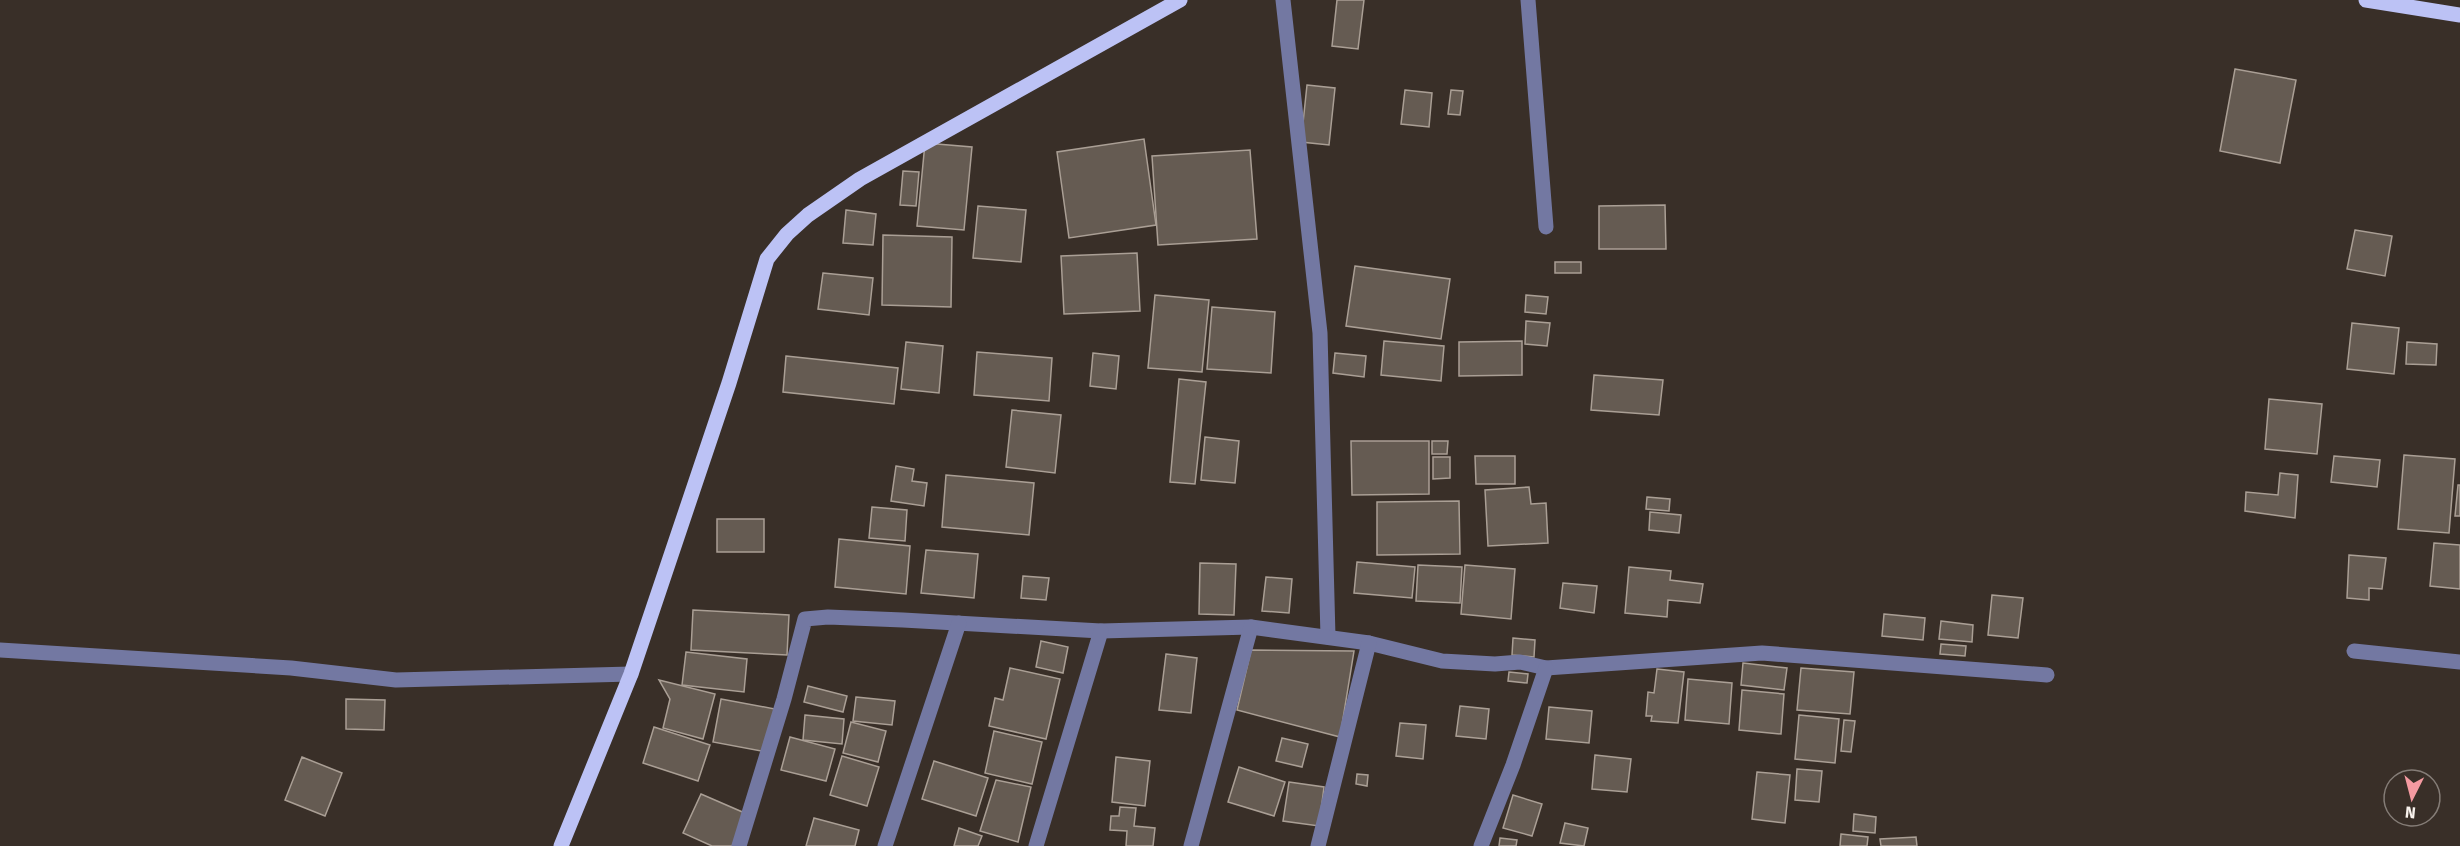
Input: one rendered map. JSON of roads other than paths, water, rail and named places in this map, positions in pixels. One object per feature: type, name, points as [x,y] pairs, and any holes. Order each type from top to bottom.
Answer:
[{"type":"main road","points":[[561,846],[631,674],[729,383],[766,259],[787,234],[808,215],[860,179],[1180,0]]},
{"type":"main road","points":[[2366,0],[2460,15]]},
{"type":"street","points":[[1283,0],[1320,333],[1328,637]]},
{"type":"street","points":[[1528,0],[1546,227]]},
{"type":"street","points":[[739,846],[784,699],[805,619],[828,617],[1101,631],[1251,627],[1369,643],[1414,652],[1442,661],[1495,664],[1520,662],[1546,668],[1762,653],[2047,675]]},
{"type":"street","points":[[885,846],[959,623]]},
{"type":"street","points":[[1191,846],[1251,627]]},
{"type":"street","points":[[1036,846],[1101,631]]},
{"type":"street","points":[[1318,846],[1369,643]]},
{"type":"street","points":[[0,650],[291,668],[396,680],[631,674]]},
{"type":"street","points":[[2354,651],[2460,662]]},
{"type":"street","points":[[1481,846],[1513,765],[1546,668]]}]
